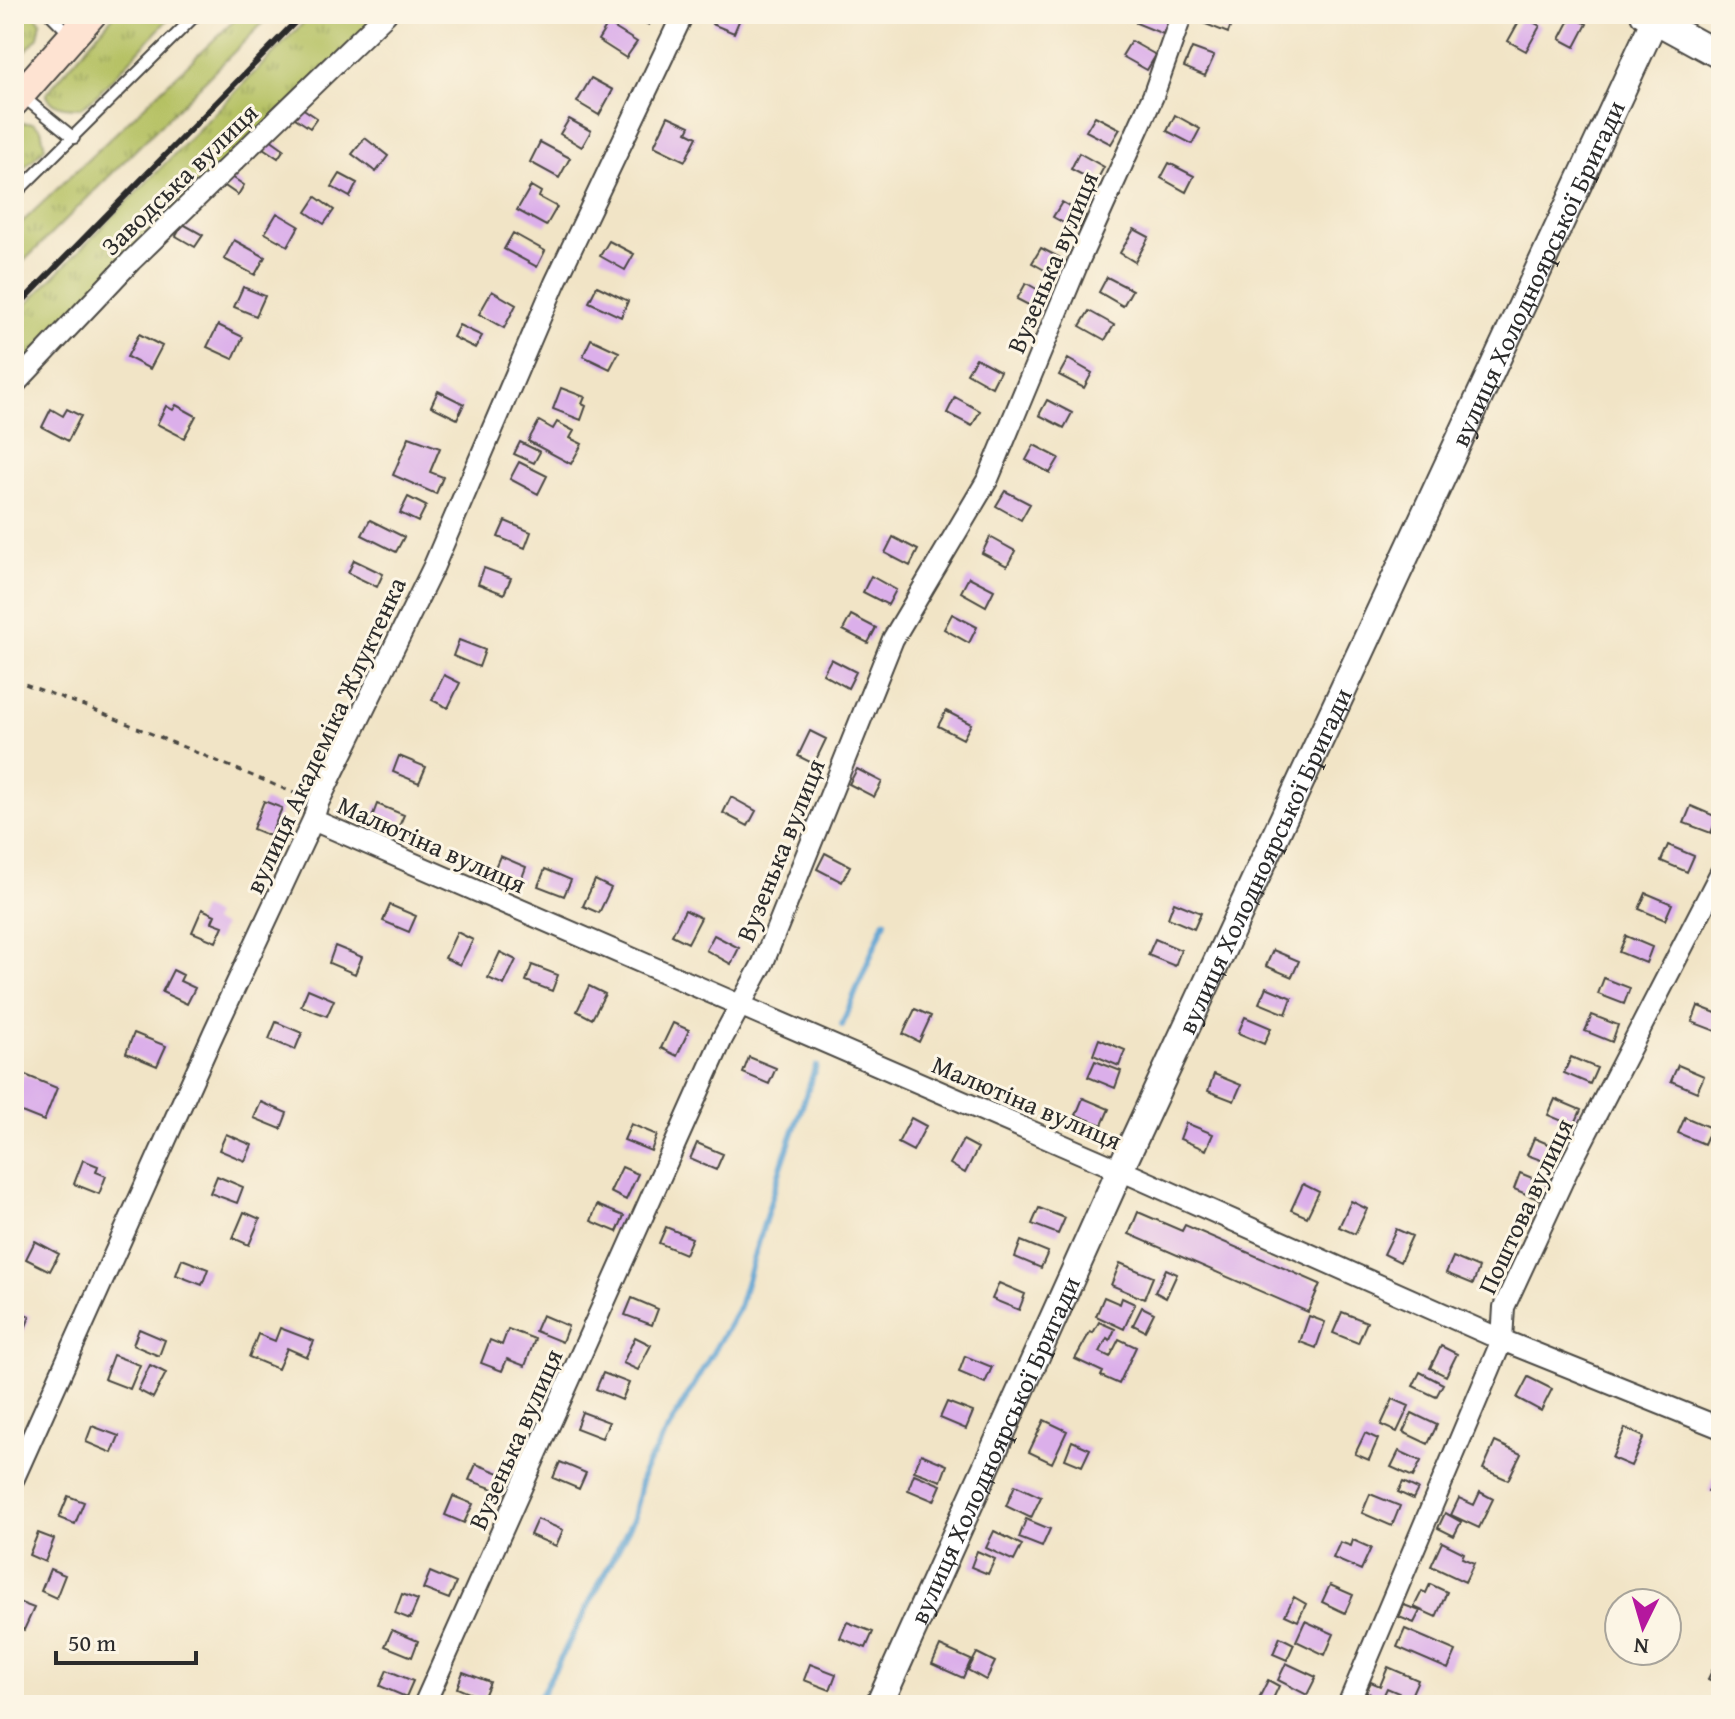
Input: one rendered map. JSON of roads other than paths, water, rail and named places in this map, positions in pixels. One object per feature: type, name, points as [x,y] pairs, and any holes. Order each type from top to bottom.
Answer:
[{"type":"main road","points":[[17,99],[92,14]]},
{"type":"street","name":"Заводська вулиця","points":[[14,385],[131,261],[386,14]]},
{"type":"street","name":"вулиця Академіка Жлуктенка","points":[[14,1478],[315,812],[433,568],[555,283],[683,14]]},
{"type":"street","name":"Вузенька вулиця","points":[[424,1705],[722,1039],[763,963],[893,639],[988,479],[1080,258],[1153,96],[1182,14]]},
{"type":"street","points":[[1649,17],[1721,56]]},
{"type":"street","name":"вулиця Холодноярської Бригади","points":[[879,1705],[1120,1170],[1649,17]]},
{"type":"street","name":"Малютіна вулиця","points":[[315,812],[741,1007],[1120,1170],[1502,1340],[1721,1428]]},
{"type":"street","name":"Поштова вулиця","points":[[1348,1705],[1502,1340],[1504,1307],[1568,1169],[1721,872]]},
{"type":"lane","points":[[50,14],[72,37]]},
{"type":"lane","points":[[14,195],[197,14]]},
{"type":"lane","points":[[17,99],[74,138]]},
{"type":"waterway","points":[[842,1025],[885,921]]},
{"type":"waterway","points":[[536,1705],[634,1518],[643,1472],[738,1310],[782,1164],[816,1066]]},
{"type":"railway","points":[[14,310],[303,14]]}]
